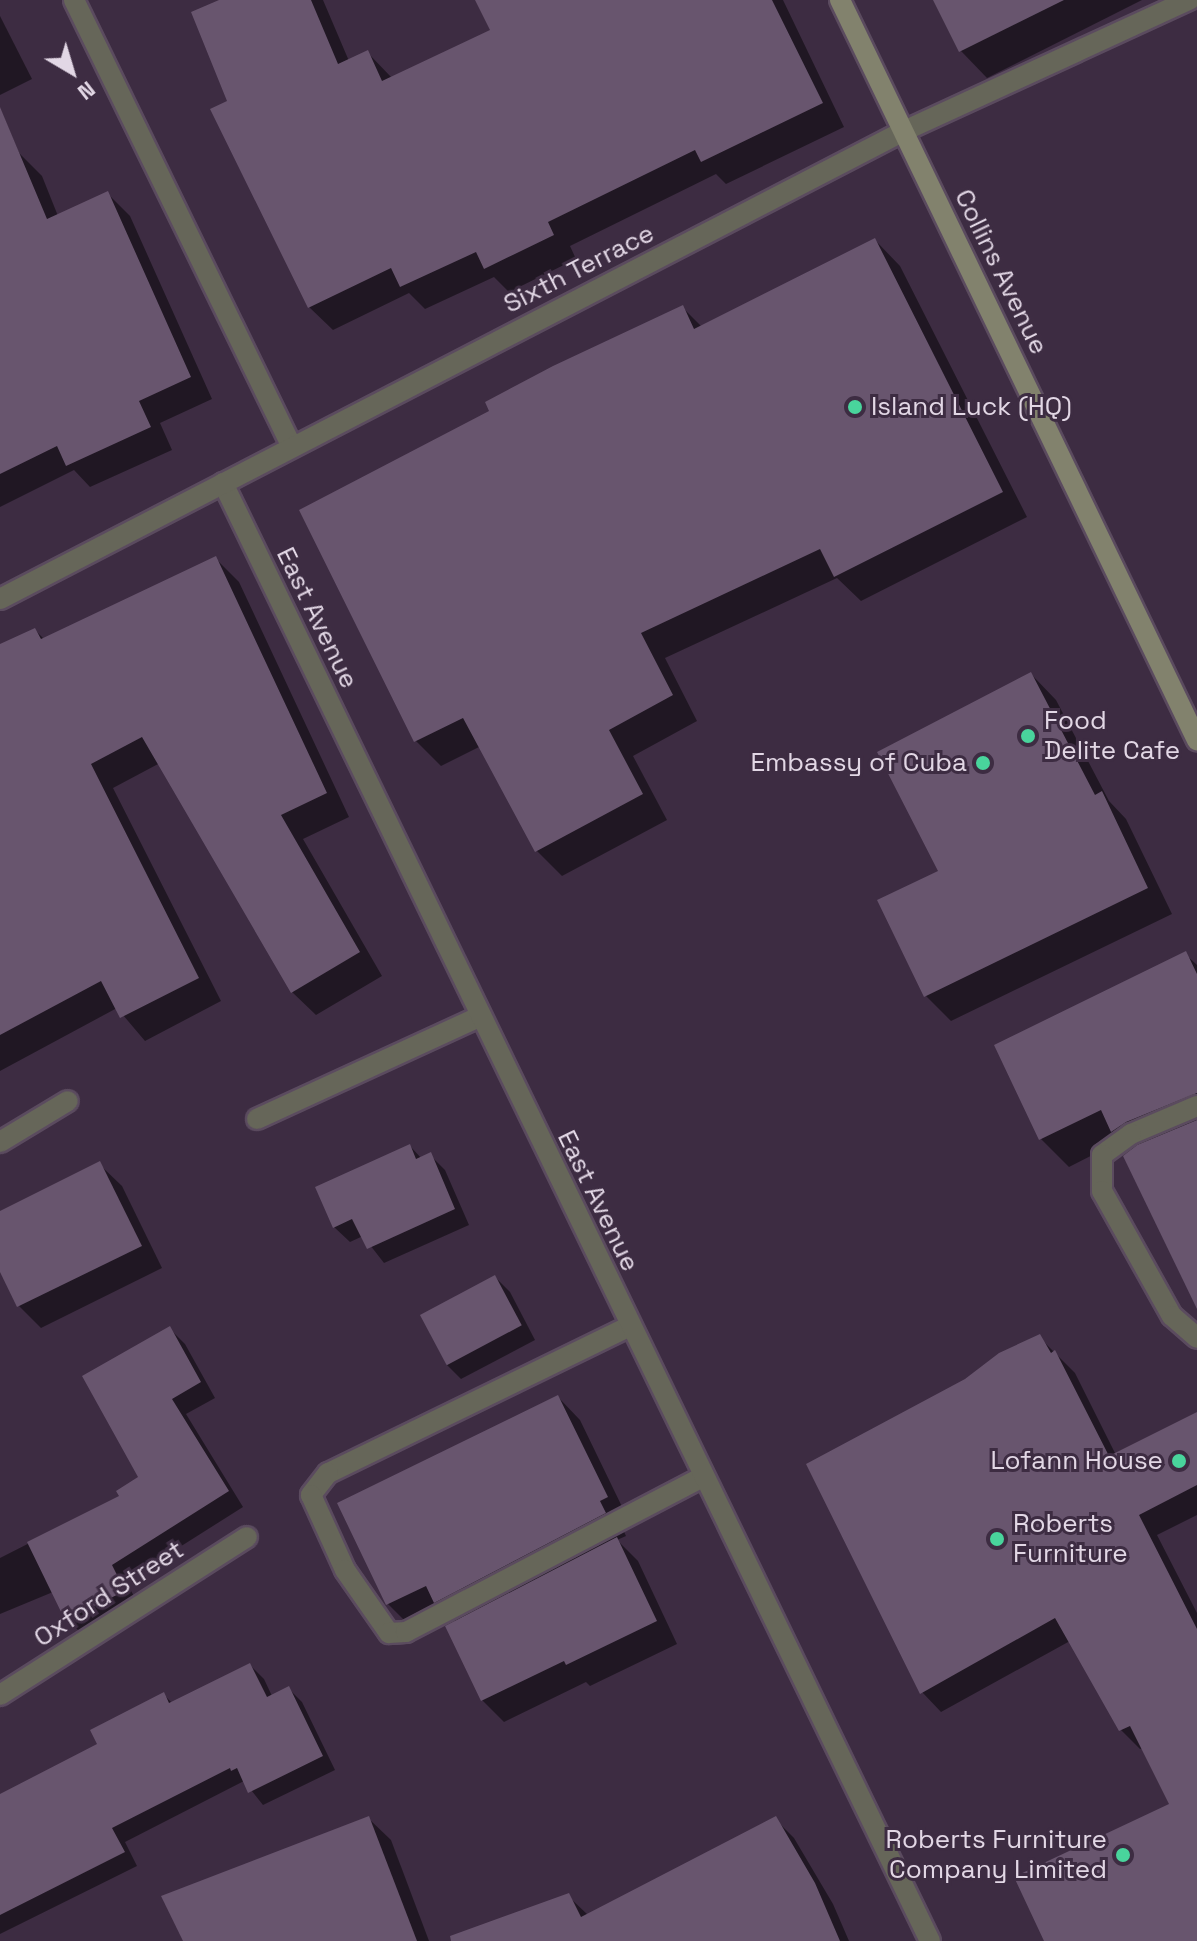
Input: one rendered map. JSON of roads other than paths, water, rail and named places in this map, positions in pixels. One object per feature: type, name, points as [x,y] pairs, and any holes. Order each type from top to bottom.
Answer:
[{"type":"street","points":[[74,0],[292,446]]},
{"type":"street","name":"Collins Avenue","points":[[840,0],[1197,740]]},
{"type":"street","name":"Sixth Terrace","points":[[0,599],[904,131],[1189,0]]},
{"type":"street","name":"East Avenue","points":[[223,483],[479,1017],[930,1941]]},
{"type":"street","points":[[257,1119],[479,1017]]},
{"type":"street","points":[[0,1142],[68,1101]]},
{"type":"street","points":[[1197,1106],[1131,1134],[1102,1155],[1102,1191],[1172,1316],[1197,1338]]},
{"type":"street","points":[[630,1326],[328,1473],[311,1495],[345,1570],[389,1633],[406,1632],[703,1477]]},
{"type":"street","name":"Oxford Street","points":[[0,1695],[247,1537]]},
{"type":"place","name":"Island Luck (HQ)","points":[[855,407]]},
{"type":"place","name":"Food Delite Cafe","points":[[1028,736]]},
{"type":"place","name":"Embassy of Cuba","points":[[983,763]]},
{"type":"place","name":"Lofann House","points":[[1179,1461]]},
{"type":"place","name":"Roberts Furniture","points":[[997,1539]]},
{"type":"place","name":"Roberts Furniture Company Limited","points":[[1123,1855]]}]
